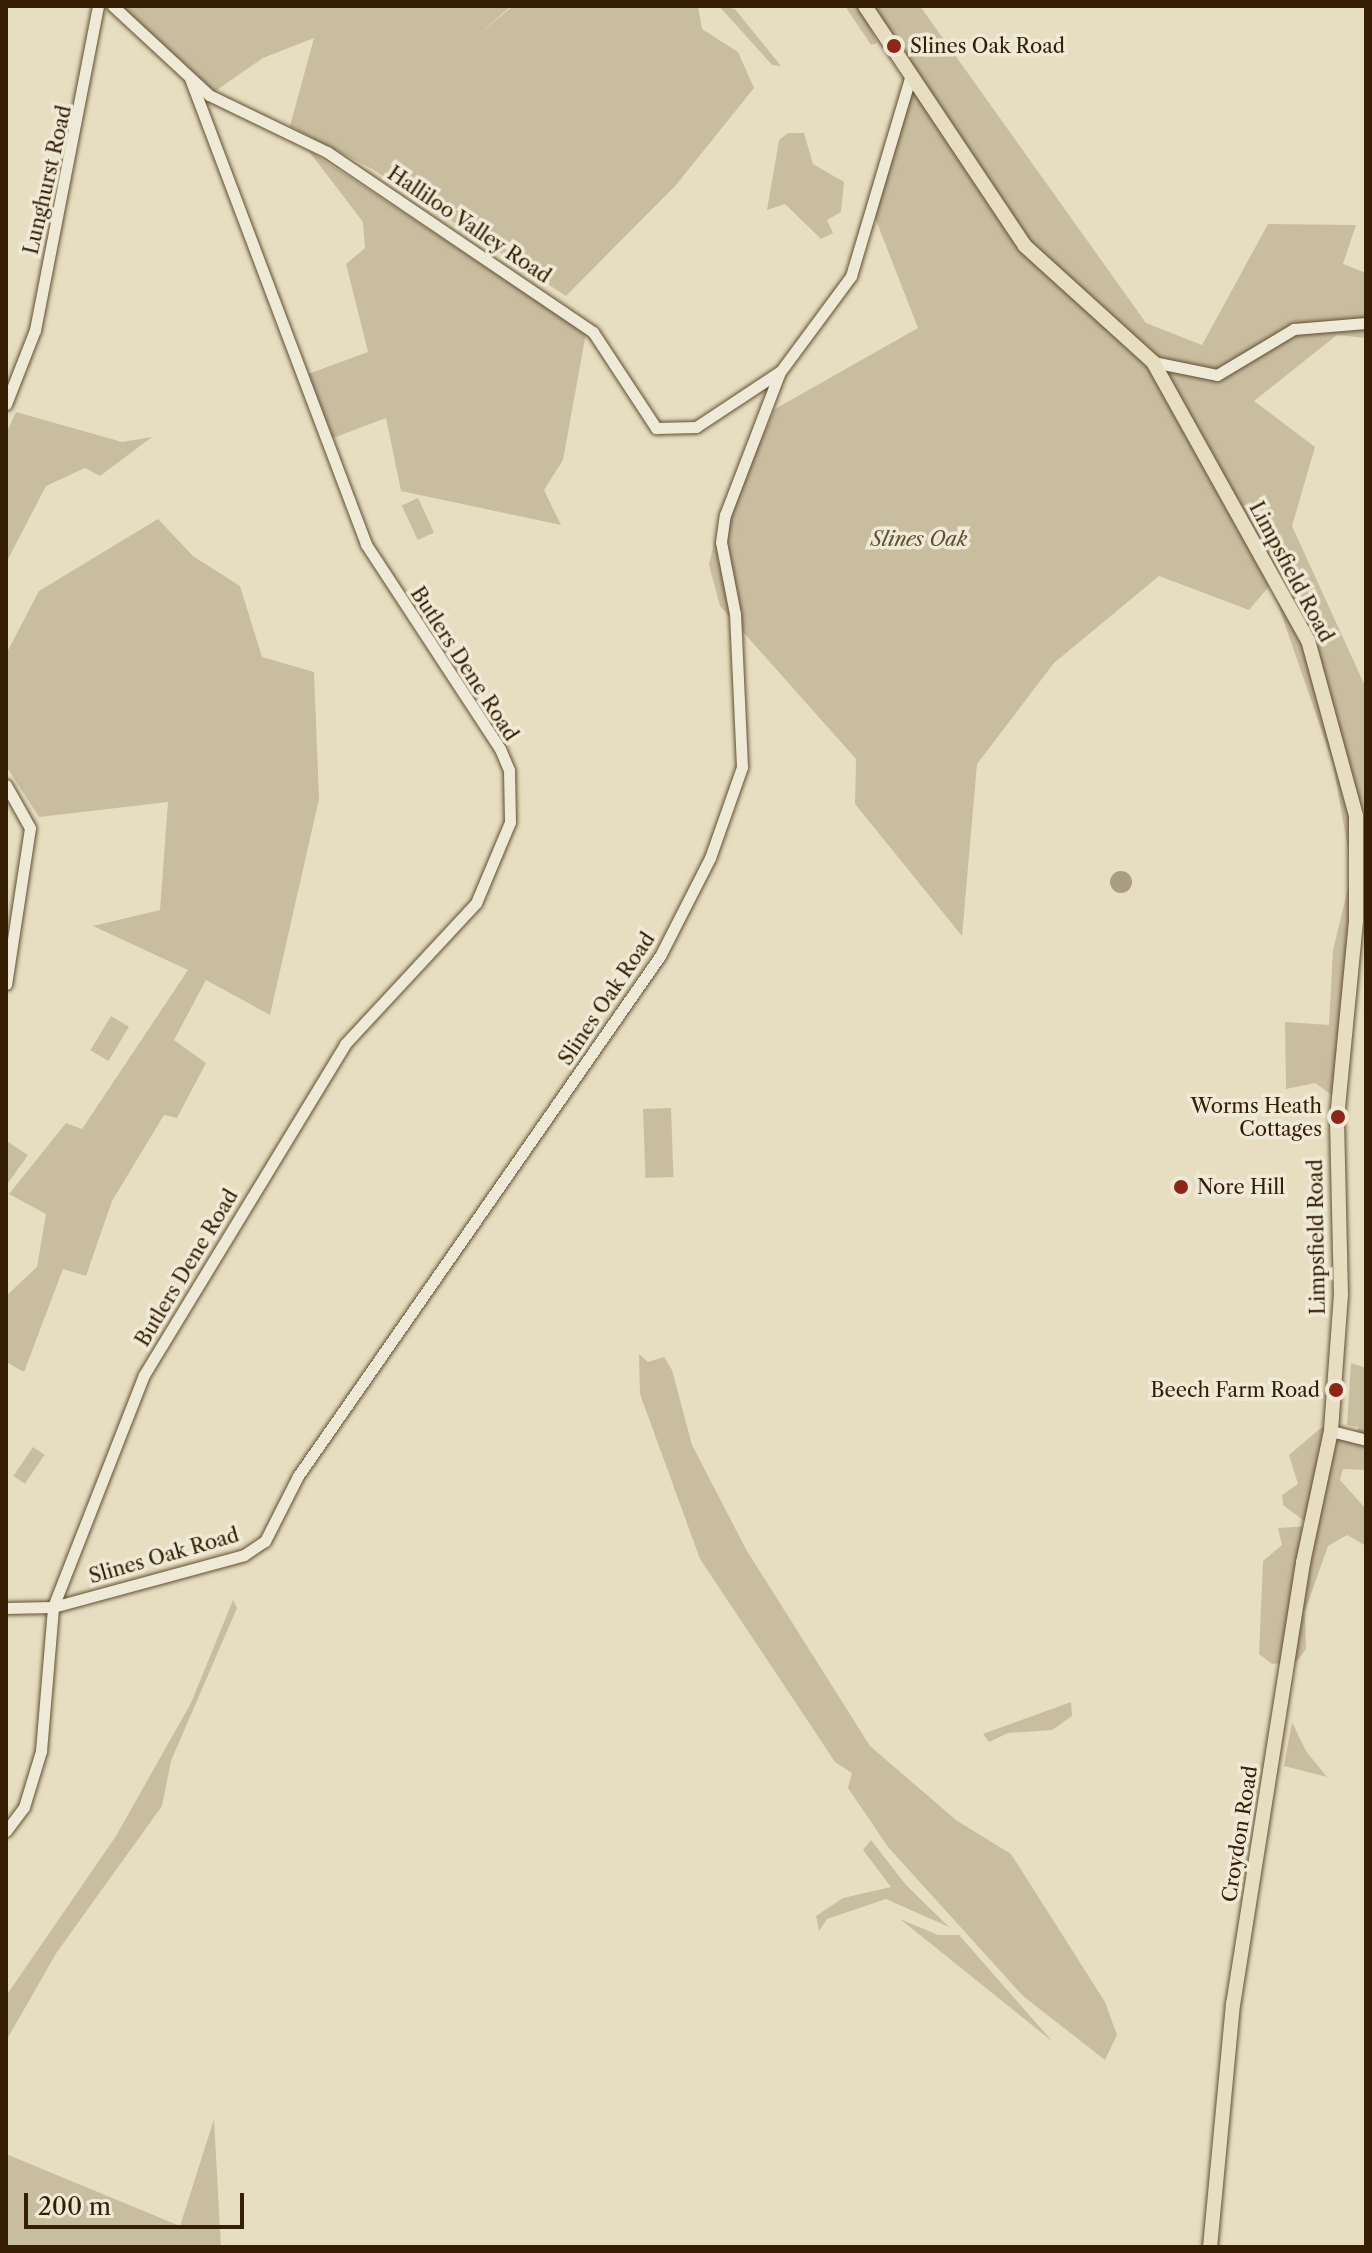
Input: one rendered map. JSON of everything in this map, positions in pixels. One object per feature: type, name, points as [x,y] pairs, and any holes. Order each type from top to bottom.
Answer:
[{"type":"main road","points":[[865,6],[910,78]]},
{"type":"main road","name":"Limpsfield Road","points":[[910,78],[1025,246],[1153,362],[1308,640],[1356,816],[1356,921],[1337,1120],[1341,1294],[1331,1431]]},
{"type":"main road","name":"Croydon Road","points":[[1210,2247],[1233,2004],[1303,1563],[1331,1431]]},
{"type":"street","name":"Lunghurst Road","points":[[6,404],[35,330],[98,6]]},
{"type":"street","name":"Halliloo Valley Road","points":[[113,6],[190,79],[261,124],[327,152],[593,332],[656,428],[696,427],[767,388]]},
{"type":"street","name":"Slines Oak Road","points":[[6,1608],[53,1607],[244,1555],[265,1541],[298,1476],[654,966],[710,858],[742,767],[735,614],[721,542],[748,440],[767,388],[851,276],[910,78]]},
{"type":"street","name":"Butlers Dene Road","points":[[6,1831],[24,1807],[41,1751],[53,1607],[160,1344],[345,1044],[476,903],[501,853],[511,807],[500,749],[366,544],[190,79]]},
{"type":"street","points":[[1153,362],[1217,375],[1294,329],[1366,323]]},
{"type":"street","points":[[6,785],[30,828],[6,984]]},
{"type":"street","points":[[1331,1431],[1366,1440]]},
{"type":"green space","points":[[122,6],[511,6],[478,35],[513,6],[698,6],[702,29],[738,52],[754,88],[676,185],[566,296],[374,170],[290,126],[314,38],[263,58],[214,92]]},
{"type":"green space","points":[[719,6],[735,9],[781,66],[772,65]]},
{"type":"green space","name":"Slines Oak","points":[[845,6],[920,6],[1146,323],[1202,345],[1268,224],[1356,225],[1343,264],[1366,273],[1366,338],[1337,335],[1254,401],[1315,447],[1292,526],[1366,688],[1366,948],[1355,888],[1336,1098],[1315,1083],[1286,1089],[1285,1022],[1329,1025],[1333,950],[1352,872],[1333,764],[1271,584],[1249,610],[1159,576],[1054,663],[977,764],[962,936],[855,804],[856,759],[720,606],[709,565],[714,543],[775,409],[918,328],[874,215],[904,77],[868,22],[877,43],[871,45]]},
{"type":"green space","points":[[788,133],[804,133],[813,164],[844,182],[841,212],[827,220],[833,233],[821,239],[785,204],[767,210],[779,140]]},
{"type":"green space","points":[[308,150],[586,333],[563,460],[544,490],[561,525],[401,491],[386,418],[333,438],[308,374],[368,352],[346,264],[365,248],[363,222]]},
{"type":"green space","points":[[16,412],[122,442],[152,437],[100,476],[85,468],[46,486],[6,563],[6,434]]},
{"type":"green space","points":[[418,498],[434,532],[418,540],[402,506]]},
{"type":"green space","points":[[158,519],[193,556],[240,586],[262,657],[314,672],[319,799],[270,1015],[206,980],[174,1040],[206,1063],[177,1118],[164,1115],[112,1201],[86,1276],[63,1269],[24,1372],[6,1362],[6,1296],[37,1267],[46,1214],[9,1194],[66,1123],[82,1129],[188,970],[93,926],[160,910],[168,802],[39,817],[6,766],[6,654],[39,591]]},
{"type":"green space","points":[[111,1016],[129,1027],[108,1061],[90,1050]]},
{"type":"green space","points":[[671,1108],[673,1177],[645,1178],[643,1109]]},
{"type":"green space","points":[[8,1142],[28,1155],[6,1186],[6,1145]]},
{"type":"green space","points":[[639,1354],[648,1362],[664,1357],[672,1370],[692,1445],[747,1551],[870,1746],[956,1820],[1011,1854],[1105,2002],[1117,2035],[1105,2060],[1023,1996],[888,1847],[848,1788],[852,1773],[835,1762],[700,1559],[640,1394]]},
{"type":"green space","points":[[1351,1363],[1366,1368],[1366,1470],[1343,1469],[1340,1480],[1366,1509],[1366,1546],[1347,1535],[1328,1546],[1305,1611],[1306,1649],[1297,1661],[1272,1664],[1259,1654],[1263,1561],[1282,1545],[1278,1528],[1311,1526],[1283,1505],[1282,1495],[1298,1484],[1289,1455],[1322,1427],[1356,1433],[1359,1427],[1347,1425]]},
{"type":"green space","points":[[33,1447],[45,1455],[25,1484],[13,1476]]},
{"type":"green space","points":[[233,1600],[237,1608],[171,1761],[162,1806],[57,1952],[6,2041],[6,1996],[116,1836],[191,1703]]},
{"type":"green space","points":[[1071,1702],[1072,1716],[1052,1730],[1008,1733],[989,1742],[983,1734]]},
{"type":"green space","points":[[1292,1722],[1306,1751],[1327,1777],[1284,1766]]},
{"type":"green space","points":[[871,1840],[906,1885],[949,1927],[886,1899],[827,1919],[819,1931],[816,1916],[843,1898],[891,1887],[863,1850]]},
{"type":"green space","points":[[900,1919],[938,1935],[959,1935],[1053,2042]]},
{"type":"green space","points":[[214,2119],[221,2247],[6,2245],[6,2154],[180,2226]]},
{"type":"shaded area","points":[[1121,871],[1129,874],[1132,882],[1129,890],[1121,893],[1113,890],[1110,882],[1113,874]]},
{"type":"place","name":"Slines Oak Road","points":[[894,46]]},
{"type":"place","name":"Worms Heath Cottages","points":[[1338,1117]]},
{"type":"place","name":"Nore Hill","points":[[1181,1187]]},
{"type":"place","name":"Beech Farm Road","points":[[1336,1390]]}]
